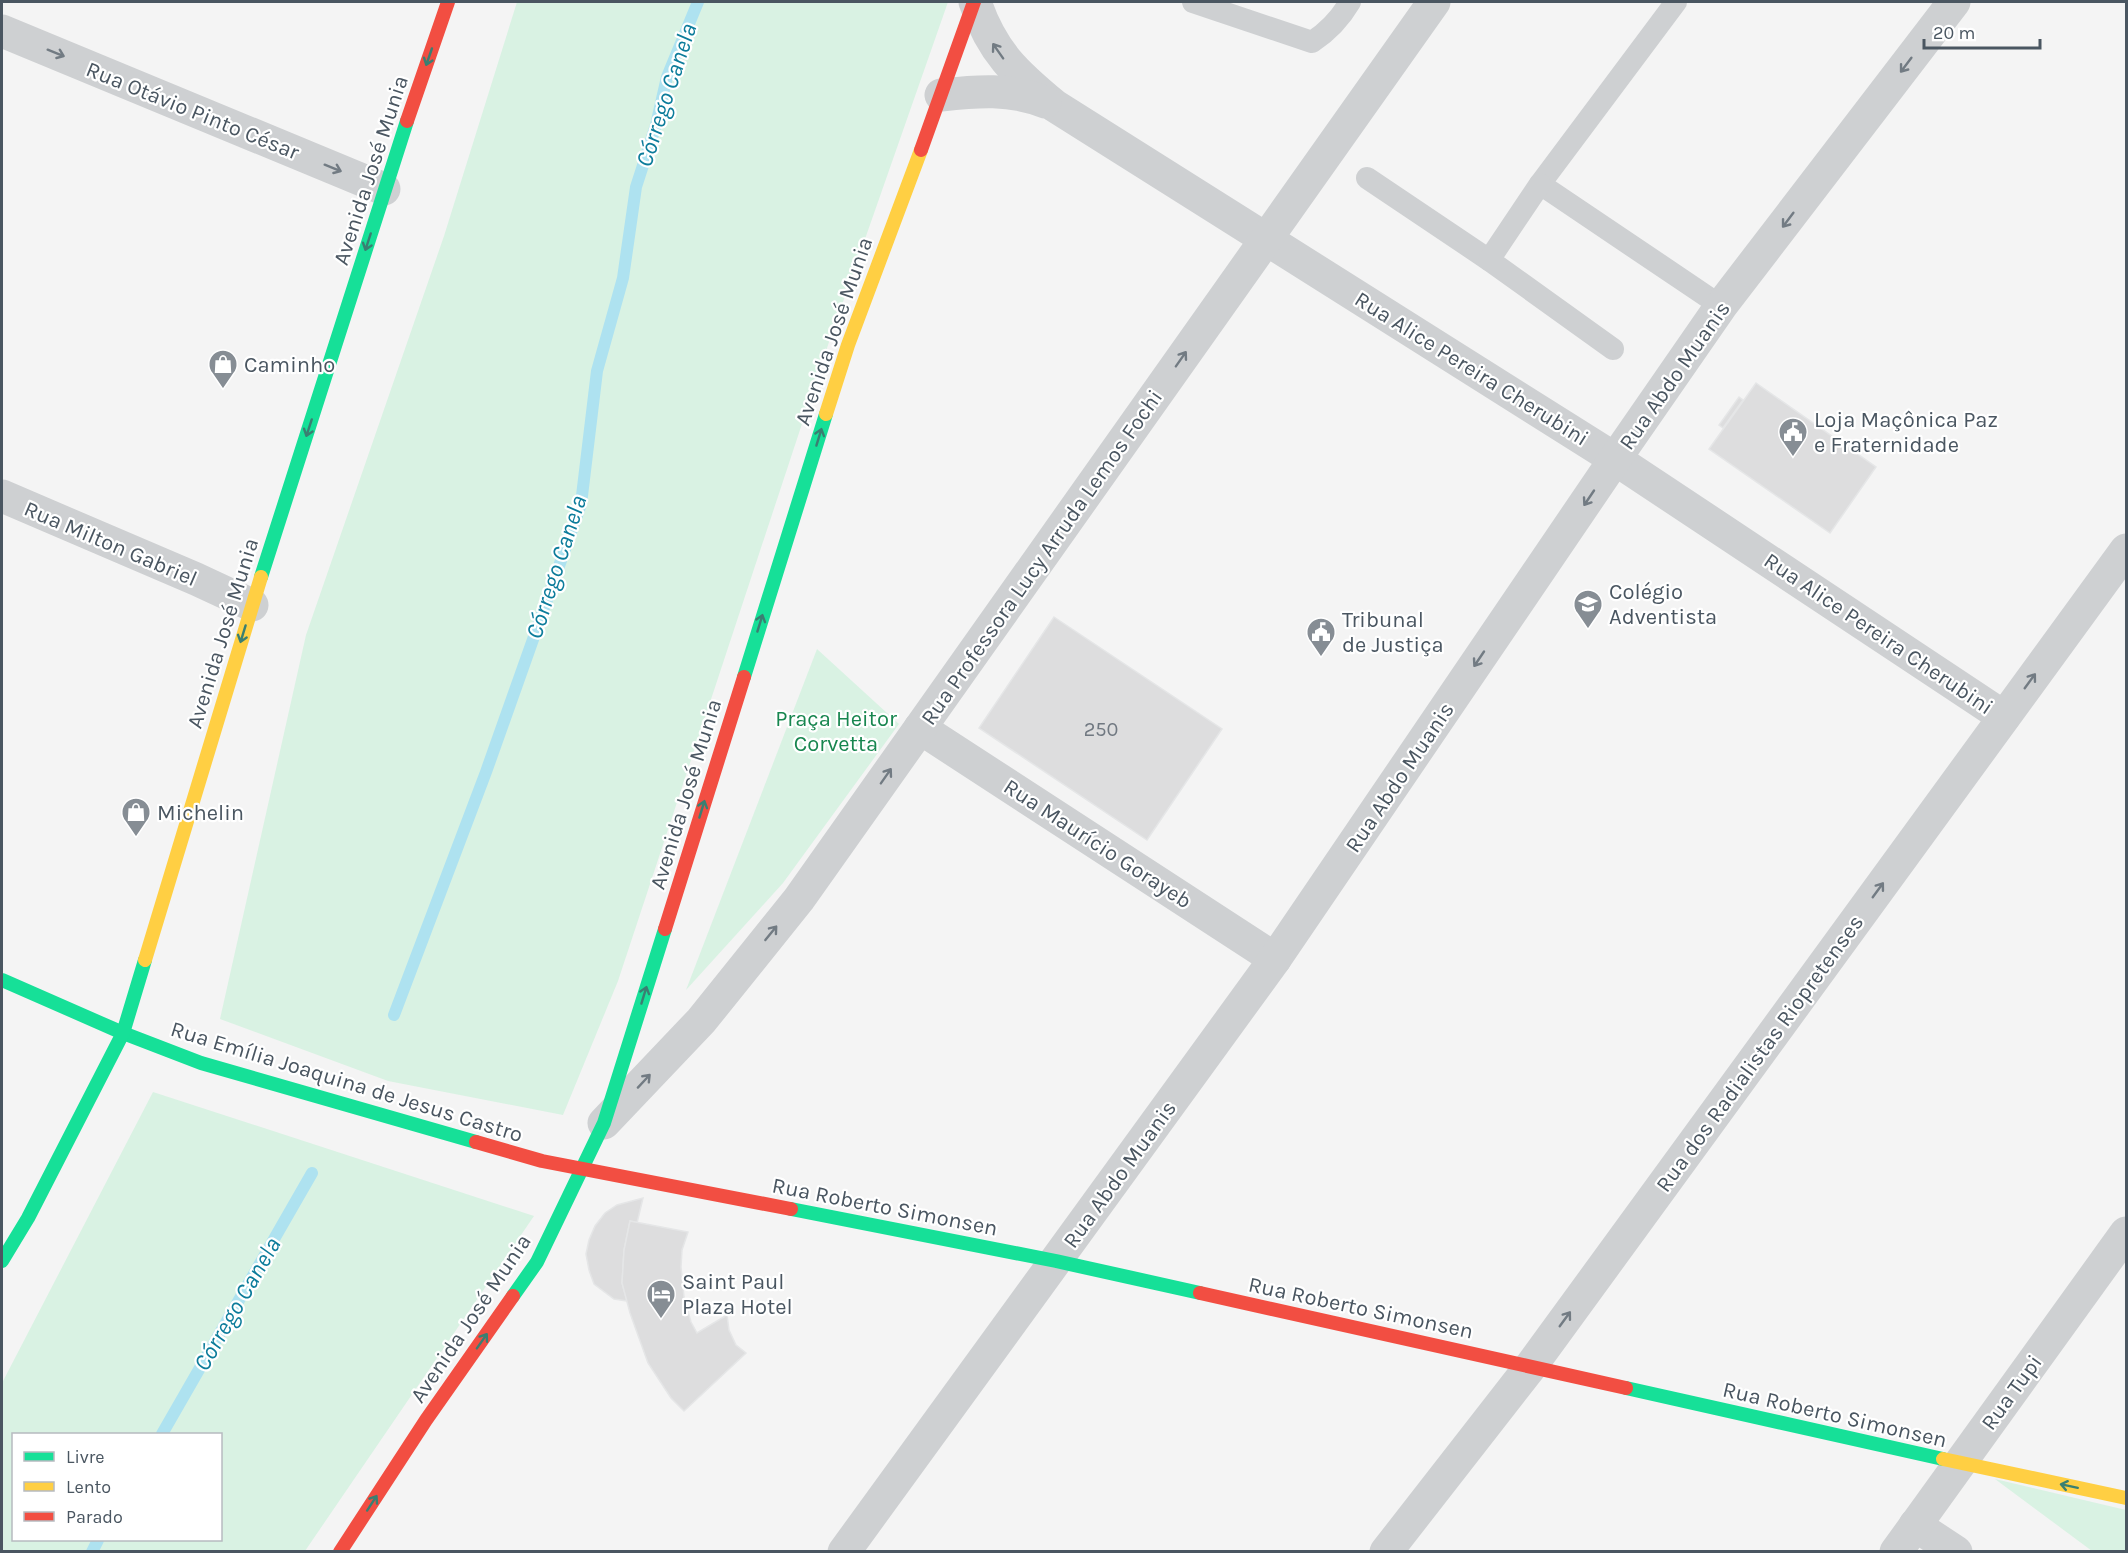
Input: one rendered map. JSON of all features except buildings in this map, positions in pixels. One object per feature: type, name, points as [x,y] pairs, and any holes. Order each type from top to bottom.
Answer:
[{"type":"main road","name":"Avenida José Munia","points":[[2,1262],[28,1218],[123,1033],[252,605],[384,189],[448,2]]},
{"type":"main road","name":"Avenida José Munia","points":[[340,1551],[426,1420],[537,1263],[584,1169],[603,1123],[848,345],[974,2]]},
{"type":"main road","name":"Rua Emília Joaquina de Jesus Castro","points":[[2,980],[123,1033],[201,1063],[542,1161],[584,1169]]},
{"type":"main road","name":"Rua Roberto Simonsen","points":[[584,1169],[1056,1261],[1960,1463],[2127,1498]]},
{"type":"street","name":"Rua Alice Pereira Cherubini","points":[[974,2],[990,38],[1002,56],[1018,76],[1054,106],[1616,459],[2004,717]]},
{"type":"street","name":"Rua Professora Lucy Arruda Lemos Fochi","points":[[603,1123],[700,1021],[785,916],[1434,2]]},
{"type":"street","name":"Rua Abdo Muanis","points":[[844,1551],[1275,959],[1721,306],[1954,2]]},
{"type":"street","name":"Rua Otávio Pinto César","points":[[2,31],[384,189]]},
{"type":"street","name":"Rua Alice Pereira Cherubini","points":[[941,95],[986,90],[1034,98],[1054,106]]},
{"type":"street","name":"Rua Milton Gabriel","points":[[2,496],[252,605]]},
{"type":"street","name":"Rua dos Radialistas Riopretenses","points":[[1386,1551],[1531,1366],[2127,549]]},
{"type":"street","name":"Rua Maurício Gorayeb","points":[[920,728],[1275,959]]},
{"type":"street","name":"Rua Tupi","points":[[1896,1551],[2127,1233]]},
{"type":"street","points":[[1915,1525],[1956,1551]]},
{"type":"lane","points":[[1193,2],[1312,42],[1329,31],[1350,2]]},
{"type":"lane","points":[[1489,260],[1540,184],[1676,2]]},
{"type":"lane","points":[[1366,178],[1489,260],[1613,349]]},
{"type":"lane","points":[[1540,184],[1721,306]]},
{"type":"green space","points":[[517,2],[948,2],[830,339],[618,981],[563,1115],[388,1081],[220,1019],[306,635],[444,236]]},
{"type":"green space","name":"Praça Heitor Corvetta","points":[[817,649],[899,724],[783,883],[686,990]]},
{"type":"green space","points":[[153,1092],[534,1216],[305,1551],[2,1551],[2,1383]]},
{"type":"green space","points":[[1995,1479],[2126,1510],[2126,1551],[2092,1551]]},
{"type":"waterway","name":"Córrego Canela","points":[[394,1015],[486,772],[581,504],[597,371],[623,278],[636,187],[656,125],[667,77],[698,2]]},
{"type":"waterway","name":"Córrego Canela","points":[[163,1433],[312,1173]]},
{"type":"waterway","name":"Córrego Canela","points":[[92,1552],[98,1541]]},
{"type":"traffic: fast","points":[[261,577],[407,121]]},
{"type":"traffic: fast","points":[[744,677],[826,414]]},
{"type":"traffic: fast","points":[[513,1296],[537,1262],[604,1123],[665,929]]},
{"type":"traffic: fast","points":[[2,1261],[28,1218],[123,1033],[145,960]]},
{"type":"traffic: fast","points":[[2,980],[123,1033],[201,1063],[476,1142]]},
{"type":"traffic: fast","points":[[791,1209],[1056,1261],[1200,1293]]},
{"type":"traffic: fast","points":[[1626,1388],[1943,1459]]},
{"type":"traffic: slow","points":[[826,414],[848,345],[921,150]]},
{"type":"traffic: slow","points":[[145,960],[261,577]]},
{"type":"traffic: slow","points":[[1943,1459],[2126,1498]]},
{"type":"traffic: jam","points":[[407,121],[448,2]]},
{"type":"traffic: jam","points":[[921,150],[974,2]]},
{"type":"traffic: jam","points":[[665,929],[744,677]]},
{"type":"traffic: jam","points":[[476,1142],[542,1161],[791,1209]]},
{"type":"traffic: jam","points":[[1200,1293],[1626,1388]]},
{"type":"traffic: jam","points":[[340,1552],[426,1420],[513,1296]]},
{"type":"place","name":"Caminho","points":[[223,390]]},
{"type":"place","name":"Loja Maçônica Paz e Fraternidade","points":[[1793,458]]},
{"type":"place","name":"Colégio Adventista","points":[[1588,630]]},
{"type":"place","name":"Tribunal de Justiça","points":[[1321,658]]},
{"type":"place","name":"Michelin","points":[[136,838]]},
{"type":"place","name":"Saint Paul Plaza Hotel","points":[[661,1320]]}]
